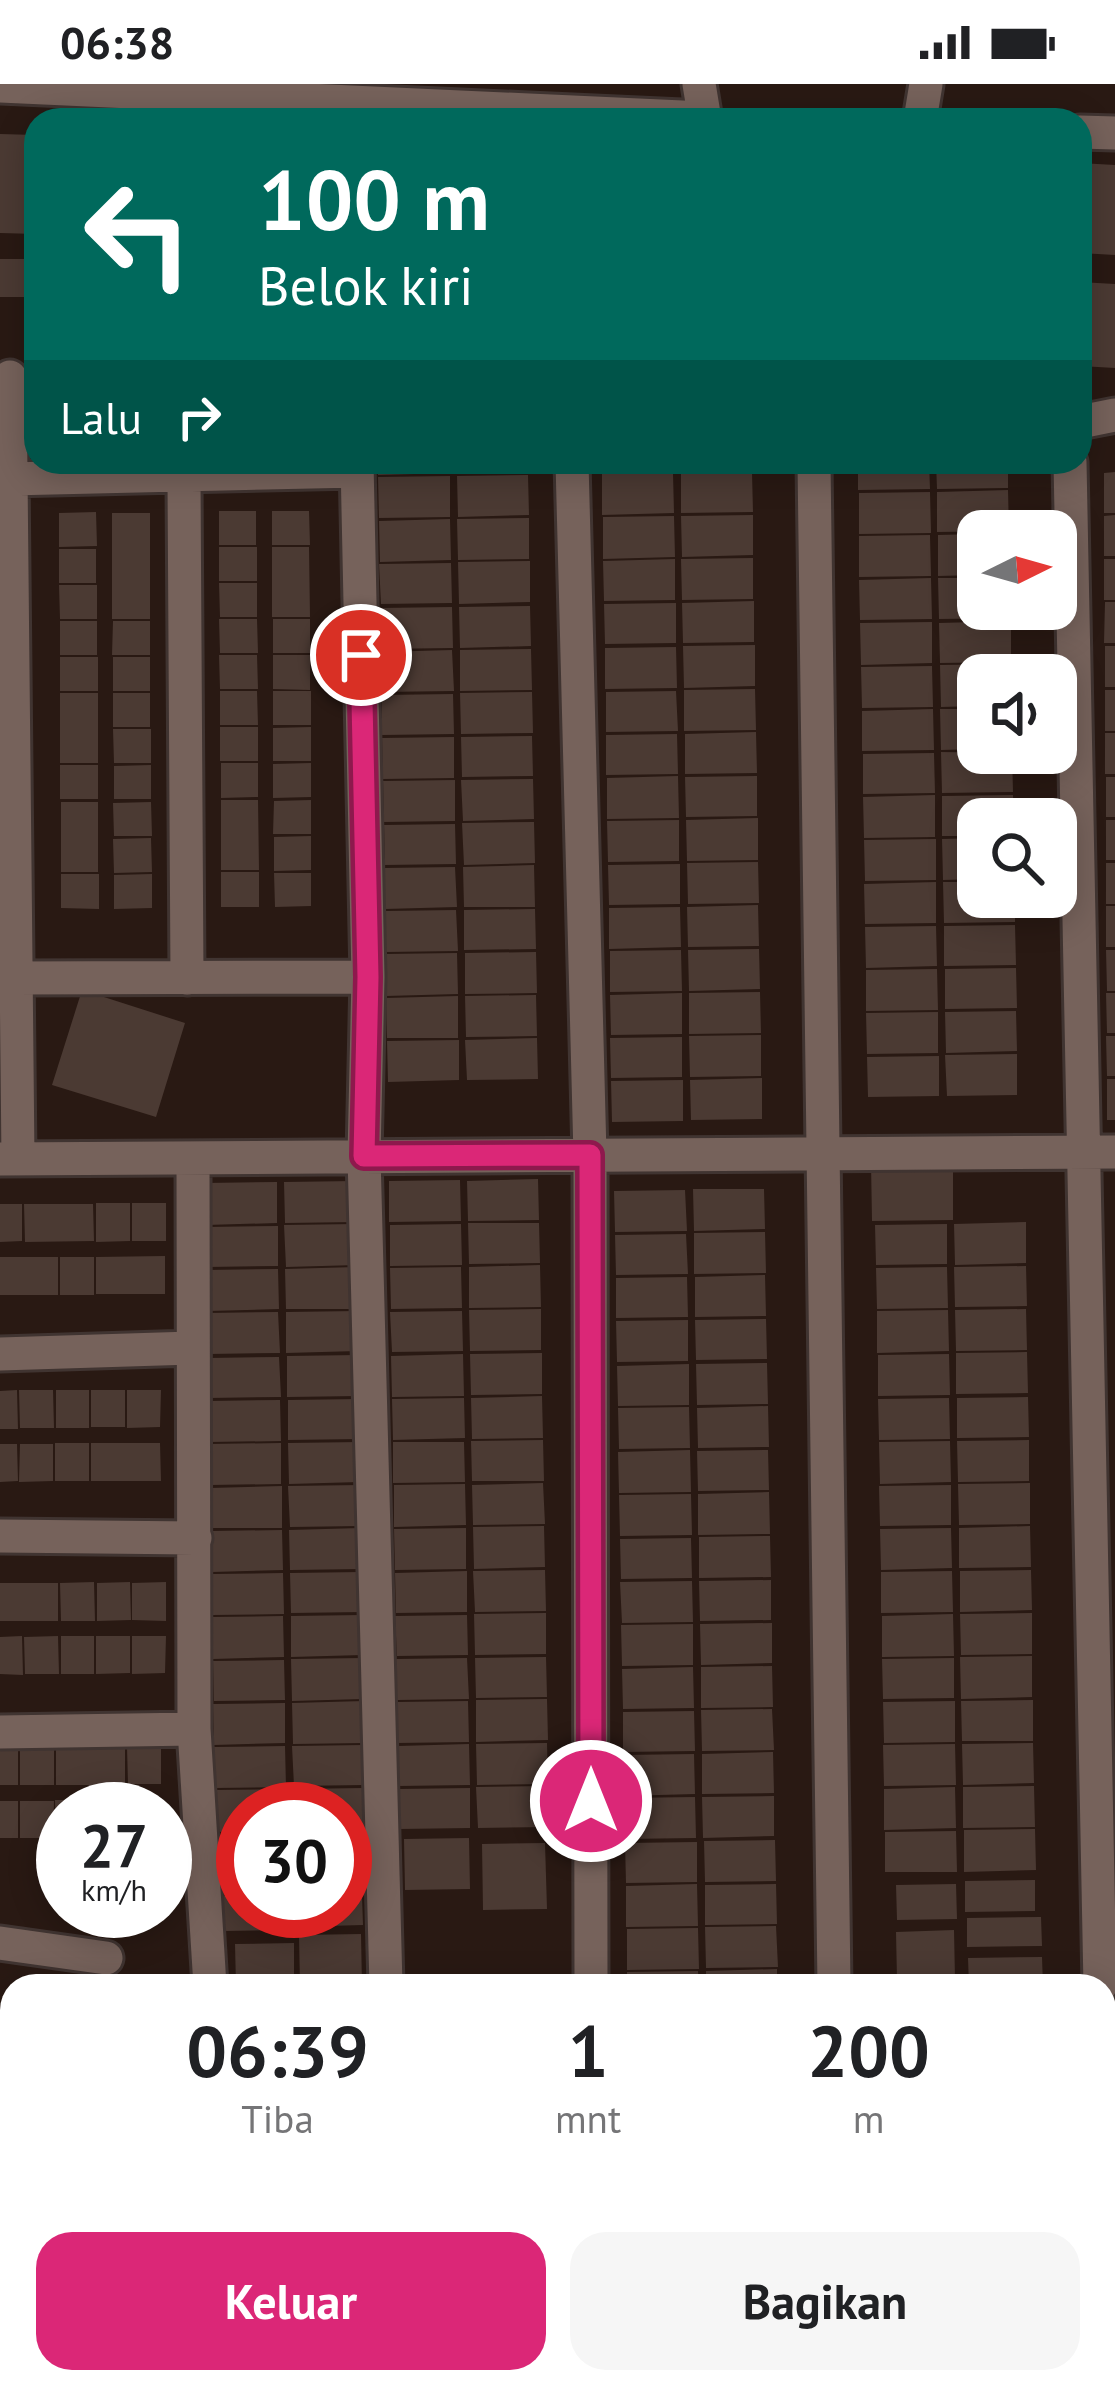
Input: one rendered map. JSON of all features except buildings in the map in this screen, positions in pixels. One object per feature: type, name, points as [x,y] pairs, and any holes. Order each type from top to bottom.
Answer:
[{"type":"street","points":[[0,86],[217,108]]},
{"type":"street","points":[[15,377],[9,479],[14,978],[9,1159],[1098,1152]]},
{"type":"street","points":[[9,479],[184,479],[251,474]]},
{"type":"street","points":[[357,474],[368,977],[364,1156],[386,1974]]},
{"type":"street","points":[[572,474],[590,1155],[591,1974]]},
{"type":"street","points":[[814,474],[834,1974]]},
{"type":"street","points":[[1070,474],[1098,1152],[1100,1974]]},
{"type":"street","points":[[184,479],[187,978]]},
{"type":"street","points":[[14,978],[368,977]]},
{"type":"street","points":[[194,1158],[194,1729],[209,1974]]},
{"type":"street","points":[[0,1354],[192,1348]]},
{"type":"street","points":[[0,1536],[195,1538]]},
{"type":"street","points":[[0,1732],[194,1729]]},
{"type":"street","points":[[0,1943],[106,1958]]},
{"type":"route","points":[[361,655],[368,977],[364,1156],[590,1155],[591,1801]]}]
